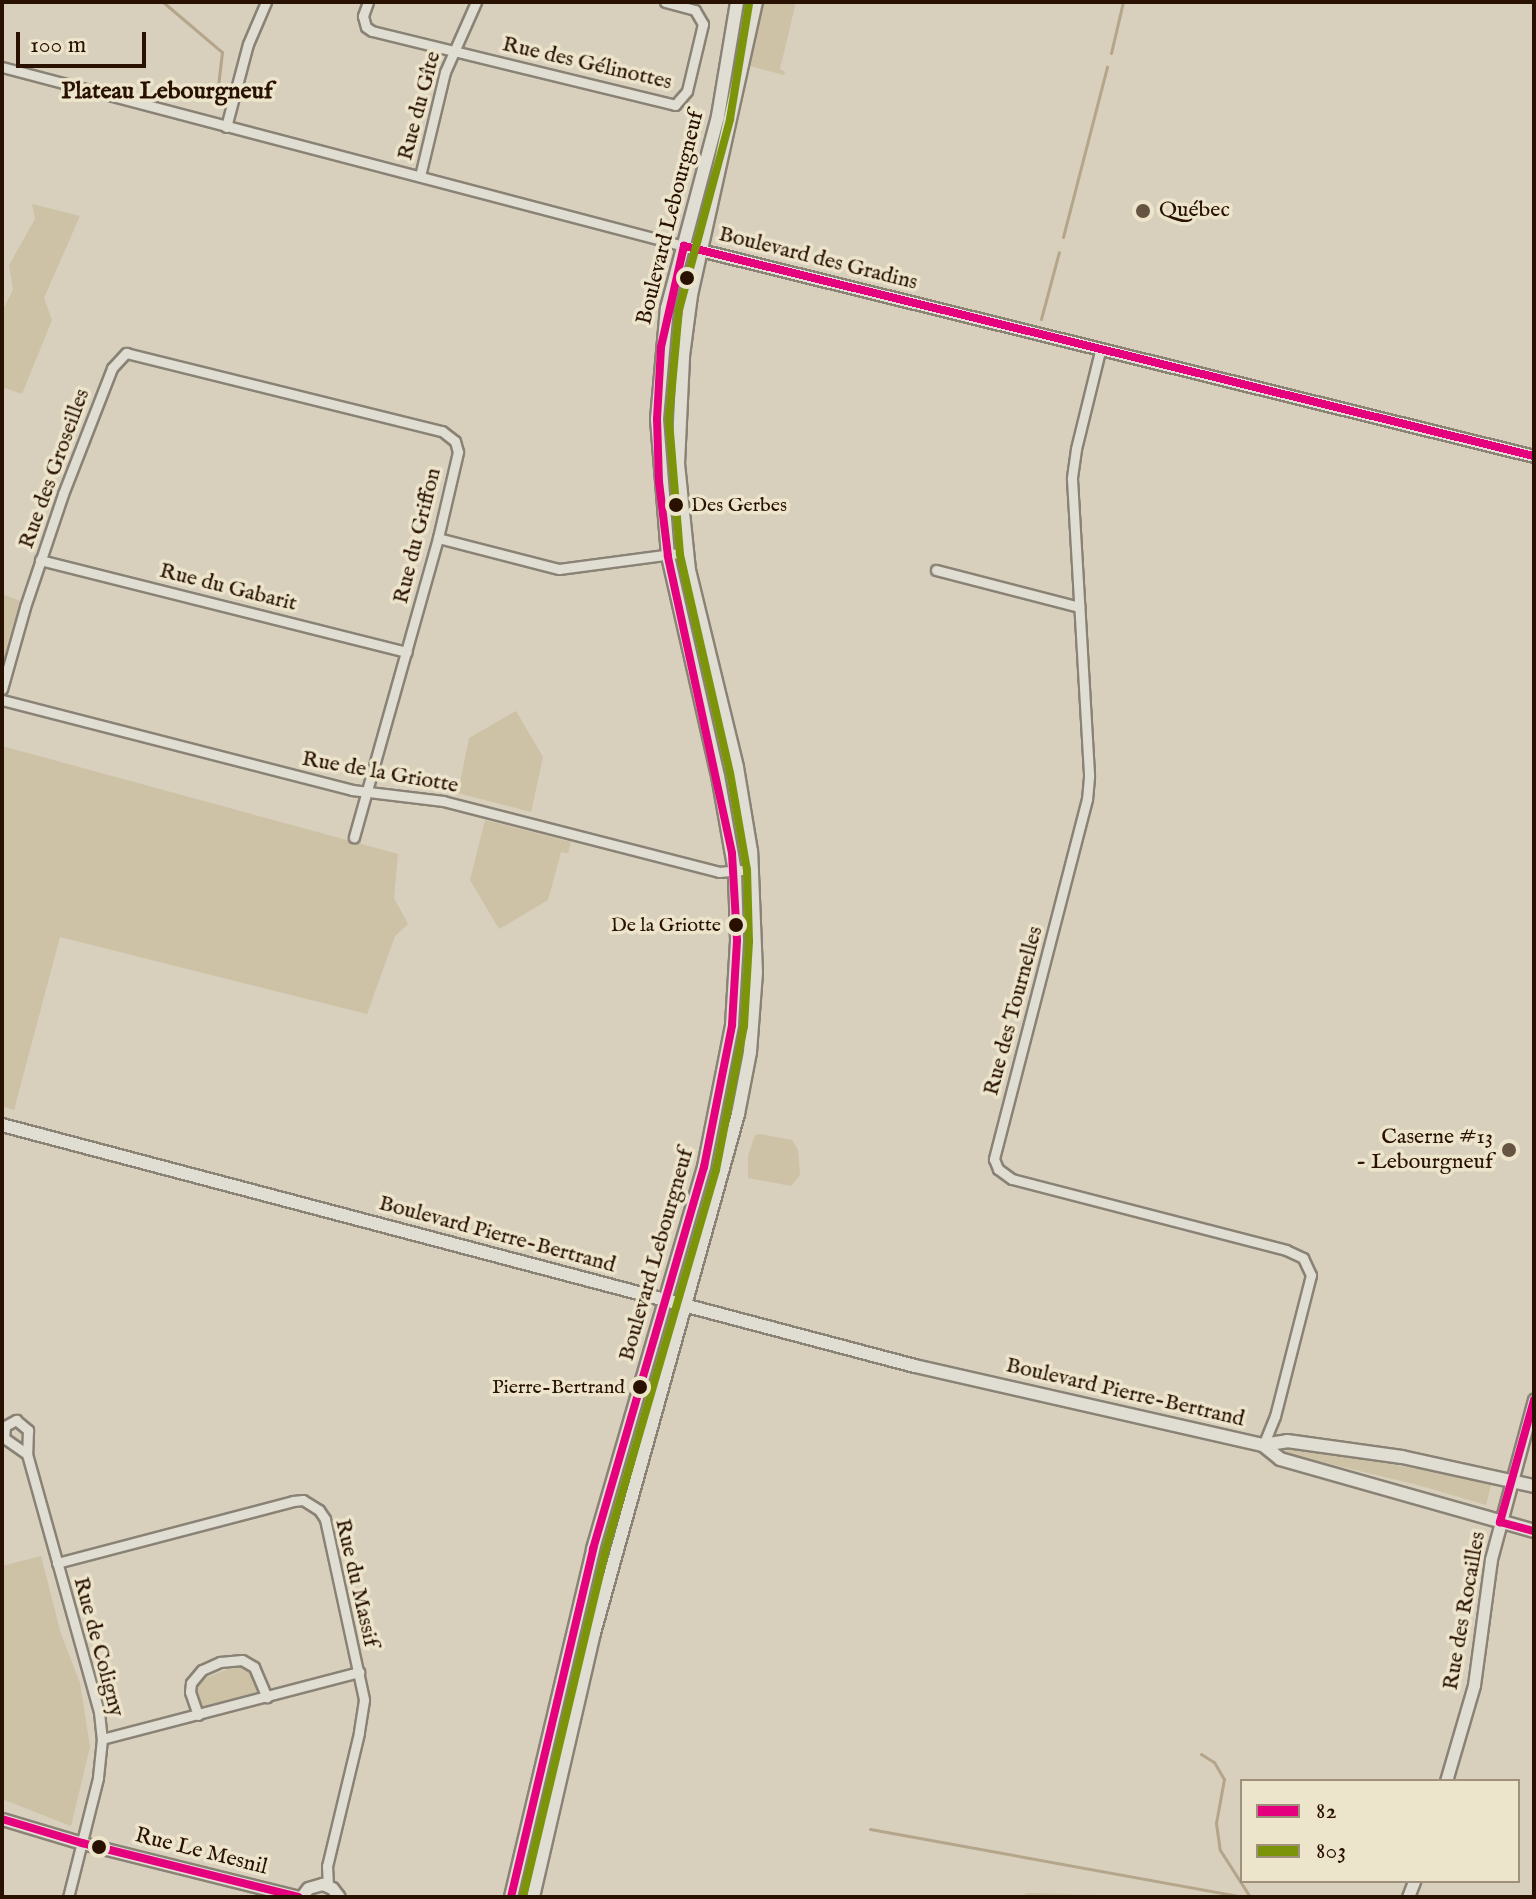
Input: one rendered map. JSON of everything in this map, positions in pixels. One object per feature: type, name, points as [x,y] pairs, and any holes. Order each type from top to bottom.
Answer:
[{"type":"main road","name":"Boulevard Lebourgneuf","points":[[511,1897],[586,1575],[704,1167],[721,1092],[735,991],[735,872],[718,776],[668,556],[658,457],[659,374],[667,308],[718,116],[737,2]]},
{"type":"main road","name":"Boulevard Lebourgneuf","points":[[533,1897],[594,1633],[738,1114],[750,1052],[756,973],[753,869],[737,767],[687,552],[679,436],[686,324],[756,2]]},
{"type":"main road","name":"Boulevard Pierre-Bertrand","points":[[2,1125],[915,1366],[1263,1445],[1287,1441],[1303,1443],[1448,1465],[1534,1486]]},
{"type":"main road","name":"Boulevard Pierre-Bertrand","points":[[1263,1445],[1280,1459],[1534,1531]]},
{"type":"street","points":[[226,127],[248,44],[266,2]]},
{"type":"street","points":[[368,2],[363,16],[372,31],[453,51]]},
{"type":"street","name":"Rue du Gîte","points":[[420,176],[453,51],[476,2]]},
{"type":"street","name":"Rue des Gélinottes","points":[[453,51],[675,105],[687,91],[703,24],[695,10],[665,2]]},
{"type":"street","name":"Boulevard des Gradins","points":[[2,67],[700,251],[1534,456]]},
{"type":"street","name":"Rue des Tournelles","points":[[1100,351],[1073,464],[1089,777],[1087,799],[994,1159],[998,1169],[1012,1179],[1296,1253],[1303,1258],[1311,1275],[1275,1416],[1263,1445]]},
{"type":"street","name":"Rue du Griffon","points":[[121,356],[132,352],[449,434],[458,452],[438,538],[354,837]]},
{"type":"street","name":"Rue des Groseilles","points":[[2,689],[40,560],[100,397],[112,368],[121,356]]},
{"type":"street","points":[[438,538],[559,569],[687,552]]},
{"type":"street","name":"Rue du Gabarit","points":[[40,560],[407,652]]},
{"type":"street","points":[[936,570],[1079,607]]},
{"type":"street","name":"Rue de la Griotte","points":[[2,700],[366,792],[443,801],[715,871],[753,869]]},
{"type":"street","name":"Rue des Rocailles","points":[[1447,1779],[1474,1685],[1491,1559],[1534,1400]]},
{"type":"street","name":"Rue de Coligny","points":[[27,1454],[99,1712],[102,1739],[98,1778],[68,1897]]},
{"type":"street","name":"Rue du Massif","points":[[57,1563],[303,1500],[319,1510],[325,1519],[364,1700],[327,1866],[328,1885]]},
{"type":"street","points":[[198,1715],[190,1692],[191,1683],[202,1670],[220,1662],[242,1660],[254,1667],[267,1697]]},
{"type":"street","points":[[102,1739],[359,1672]]},
{"type":"street","name":"Rue Le Mesnil","points":[[2,1819],[82,1843],[299,1897]]},
{"type":"street","points":[[299,1897],[312,1885],[328,1885],[339,1897]]},
{"type":"shaded area","points":[[762,2],[796,2],[780,69],[785,72],[784,75],[750,66]]},
{"type":"shaded area","points":[[32,204],[80,216],[44,298],[52,320],[22,394],[5,388],[2,395],[2,311],[13,290],[9,265],[35,219]]},
{"type":"shaded area","points":[[2,594],[26,603],[2,684]]},
{"type":"shaded area","points":[[516,711],[543,757],[531,812],[458,793],[469,738]]},
{"type":"shaded area","points":[[2,746],[398,854],[394,898],[408,924],[395,936],[367,1014],[60,937],[14,1110],[2,1106]]},
{"type":"shaded area","points":[[485,820],[571,842],[568,853],[561,852],[548,900],[499,929],[470,880]]},
{"type":"shaded area","points":[[755,1135],[792,1140],[798,1150],[800,1175],[791,1186],[748,1178],[748,1156]]},
{"type":"shaded area","points":[[1286,1447],[1492,1482],[1486,1505],[1418,1485],[1284,1453]]},
{"type":"shaded area","points":[[41,1556],[61,1634],[80,1683],[90,1747],[71,1826],[2,1799],[2,1566]]},
{"type":"shaded area","points":[[241,1664],[254,1673],[261,1693],[200,1710],[194,1692],[200,1680]]},
{"type":"shaded area","points":[[1027,1893],[1173,1897],[1020,1897]]},
{"type":"waterway","points":[[163,2],[222,52],[216,103]]},
{"type":"waterway","points":[[1111,53],[1123,2]]},
{"type":"waterway","points":[[1063,237],[1107,67]]},
{"type":"waterway","points":[[1041,319],[1059,252]]},
{"type":"waterway","points":[[1201,1754],[1214,1762],[1224,1779],[1216,1823],[1220,1850],[1240,1881]]},
{"type":"waterway","points":[[870,1829],[1245,1897]]},
{"type":"waterway","points":[[1241,1883],[1250,1897]]},
{"type":"transit line","name":"803","points":[[523,1897],[605,1552],[716,1170],[744,1026],[749,941],[747,870],[730,773],[680,554],[669,419],[679,310],[730,119],[749,4]]},
{"type":"transit line","name":"82","points":[[511,1897],[593,1549],[704,1167],[732,1025],[737,940],[732,853],[668,556],[659,482],[657,419],[661,347],[684,246],[1534,456]]},
{"type":"transit line","name":"82","points":[[1534,1400],[1500,1522],[1534,1531]]},
{"type":"transit line","name":"82","points":[[2,1819],[82,1843],[298,1897]]},
{"type":"place","name":"Québec","points":[[1143,211]]},
{"type":"place","name":"Des Gerbes","points":[[676,505]]},
{"type":"place","name":"De la Griotte","points":[[736,925]]},
{"type":"place","name":"Caserne #13 - Lebourgneuf","points":[[1509,1150]]},
{"type":"place","name":"Pierre-Bertrand","points":[[640,1387]]},
{"type":"district","name":"Plateau Lebourgneuf","points":[[167,92]]}]
